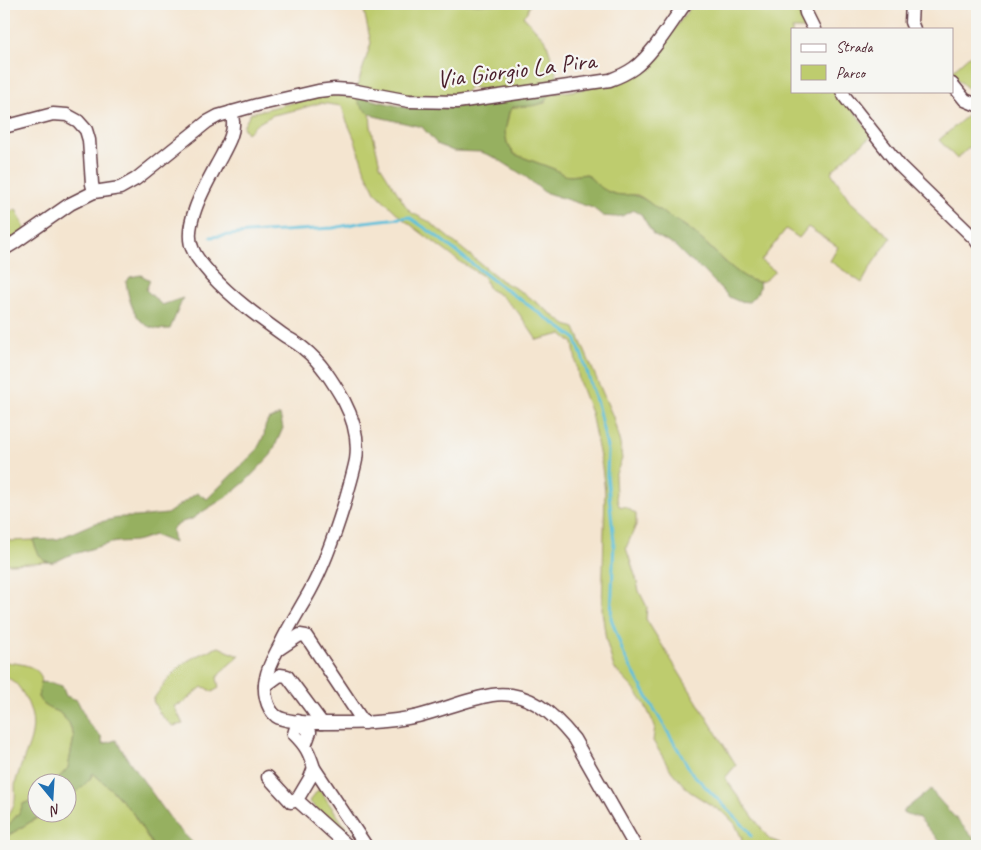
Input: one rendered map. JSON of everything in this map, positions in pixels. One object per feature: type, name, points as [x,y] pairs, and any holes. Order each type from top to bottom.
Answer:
[{"type":"street","name":"Via Giorgio La Pira","points":[[4,249],[70,204],[94,192],[114,190],[126,185],[145,173],[207,122],[218,116],[301,95],[335,89],[351,90],[409,101],[457,102],[610,80],[625,74],[643,59],[685,4]]},
{"type":"street","points":[[804,4],[814,28]]},
{"type":"street","points":[[912,4],[911,22],[914,28]]},
{"type":"street","points":[[954,86],[965,100],[977,105]]},
{"type":"street","points":[[842,92],[900,165],[977,242]]},
{"type":"street","points":[[231,112],[234,123],[230,140],[202,193],[194,213],[189,235],[191,247],[197,259],[221,286],[239,302],[305,350],[321,367],[336,387],[351,415],[357,438],[356,459],[334,536],[311,588],[277,650],[266,679],[265,692],[268,706],[274,714],[282,719],[322,723],[364,723],[427,714],[490,695],[515,695],[527,699],[551,713],[574,739],[635,846]]},
{"type":"street","points":[[4,127],[53,114],[67,116],[78,121],[86,130],[89,140],[94,192]]},
{"type":"street","points":[[277,650],[300,635],[306,636],[364,723]]},
{"type":"street","points":[[265,686],[280,675],[287,676],[322,723]]},
{"type":"street","points":[[298,721],[294,734],[305,746],[310,754],[314,768],[366,846]]},
{"type":"street","points":[[268,777],[291,802],[297,800],[314,768]]},
{"type":"street","points":[[297,800],[348,846]]},
{"type":"green space","points":[[362,4],[530,4],[523,16],[546,41],[559,82],[492,94],[470,86],[462,98],[433,100],[357,87],[371,43]]},
{"type":"green space","points":[[693,4],[799,4],[806,28],[791,28],[791,92],[841,92],[872,136],[831,172],[850,201],[891,238],[873,263],[862,283],[830,261],[838,247],[808,227],[799,238],[786,229],[761,261],[775,271],[762,281],[749,280],[731,267],[695,233],[640,196],[611,193],[598,185],[587,174],[564,175],[554,169],[514,154],[507,143],[505,132],[509,113],[513,107],[545,103],[549,94],[586,89],[657,52]]},
{"type":"green space","points":[[977,49],[977,97],[954,76],[954,69]]},
{"type":"green space","points":[[549,94],[548,99],[540,104],[513,107],[509,112],[505,132],[507,143],[514,154],[554,169],[564,175],[587,174],[607,191],[622,195],[635,195],[646,200],[689,229],[742,275],[759,282],[758,291],[749,302],[738,301],[729,297],[703,270],[675,246],[653,234],[641,214],[633,210],[622,216],[603,216],[593,208],[544,192],[526,177],[496,158],[481,152],[453,151],[437,144],[422,127],[374,116],[360,105],[356,96],[407,108],[448,108]]},
{"type":"green space","points":[[323,95],[356,96],[365,110],[370,113],[380,165],[412,213],[428,221],[502,281],[524,293],[566,325],[575,328],[613,417],[620,444],[622,459],[615,476],[616,495],[619,506],[626,507],[636,514],[636,525],[626,548],[639,591],[647,607],[646,619],[736,765],[725,778],[769,839],[780,843],[782,846],[738,846],[742,839],[735,824],[725,814],[689,791],[672,772],[653,741],[655,726],[644,703],[614,668],[606,640],[602,611],[605,492],[602,467],[591,413],[579,381],[573,343],[562,334],[537,340],[518,312],[500,295],[489,289],[483,276],[460,262],[403,219],[375,192],[365,171],[342,106],[320,103],[273,115],[257,124],[247,133],[243,127],[251,113]]},
{"type":"green space","points":[[975,109],[977,110],[977,140],[957,159],[939,140]]},
{"type":"green space","points":[[16,209],[26,231],[4,246],[4,216]]},
{"type":"green space","points":[[141,275],[150,280],[146,290],[162,305],[183,298],[170,329],[157,329],[146,325],[133,309],[126,281],[130,277]]},
{"type":"green space","points":[[280,415],[283,428],[271,455],[245,482],[228,496],[192,519],[182,522],[172,529],[174,543],[154,535],[135,541],[103,545],[51,562],[42,558],[38,552],[33,540],[58,539],[92,524],[122,517],[167,514],[197,493],[207,499],[256,451],[264,436],[268,420]]},
{"type":"green space","points":[[4,538],[10,541],[33,540],[40,555],[48,562],[4,563]]},
{"type":"green space","points":[[219,647],[240,655],[217,678],[219,688],[212,692],[202,687],[183,703],[174,706],[183,724],[173,726],[166,721],[156,708],[153,700],[175,671],[183,664]]},
{"type":"green space","points":[[4,662],[25,665],[35,669],[39,673],[42,682],[38,697],[42,703],[50,709],[59,712],[69,723],[74,737],[68,768],[64,772],[28,772],[28,802],[23,804],[20,812],[4,830],[4,819],[14,803],[15,783],[31,740],[32,720],[25,697],[14,682],[4,676]]},
{"type":"green space","points":[[41,682],[62,686],[66,696],[77,700],[89,724],[101,736],[103,744],[116,740],[175,825],[195,846],[153,846],[132,812],[93,773],[90,779],[78,791],[78,772],[64,772],[68,768],[74,737],[72,730],[69,723],[59,712],[50,709],[38,697]]},
{"type":"green space","points":[[93,773],[112,790],[132,812],[153,846],[4,846],[4,838],[30,822],[78,822],[78,791],[90,779]]},
{"type":"green space","points":[[319,789],[347,829],[341,833],[309,801]]},
{"type":"green space","points":[[931,789],[977,842],[977,846],[944,846],[919,818],[902,812]]},
{"type":"green space","points":[[28,802],[28,822],[30,822],[4,838],[4,830],[20,812],[23,804]]},
{"type":"waterway","points":[[211,237],[333,228],[409,217],[498,284],[575,338],[598,407],[608,451],[607,475],[614,541],[611,618],[624,655],[692,773],[749,831],[751,836]]}]
